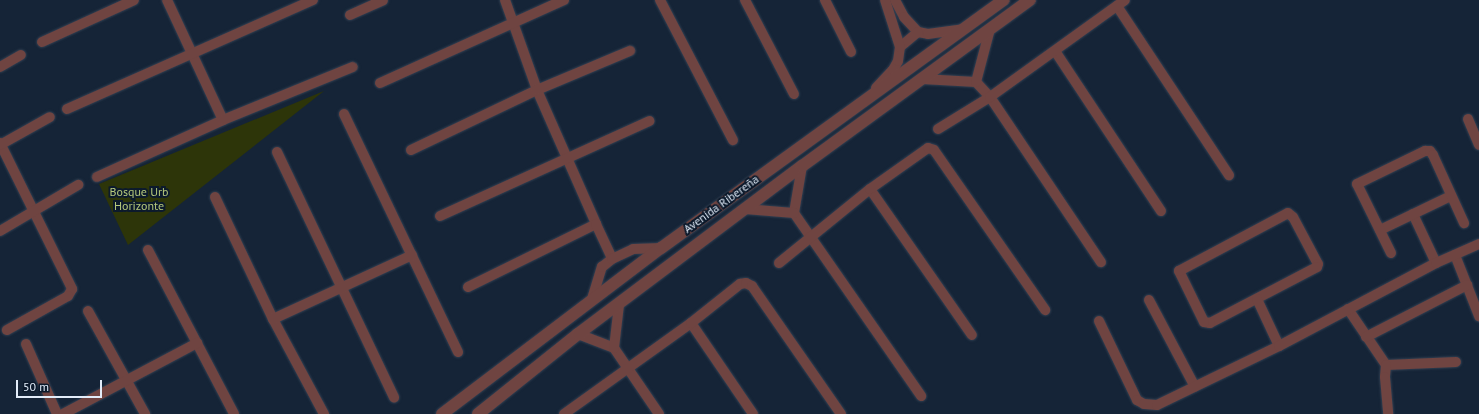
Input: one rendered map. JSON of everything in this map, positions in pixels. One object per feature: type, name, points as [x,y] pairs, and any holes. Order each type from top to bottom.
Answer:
[{"type":"street","points":[[42,42],[134,0]]},
{"type":"street","points":[[167,0],[223,120]]},
{"type":"street","points":[[67,108],[313,0]]},
{"type":"street","points":[[350,15],[383,0]]},
{"type":"street","points":[[505,0],[511,23],[537,90],[566,158],[612,258]]},
{"type":"street","points":[[380,83],[564,0]]},
{"type":"street","points":[[660,0],[733,140]]},
{"type":"street","points":[[745,0],[794,94]]},
{"type":"street","points":[[825,0],[851,52]]},
{"type":"street","points":[[868,96],[893,70],[898,61],[900,47],[885,0]]},
{"type":"street","points":[[895,0],[904,17],[918,32],[928,34],[965,29]]},
{"type":"street","name":"Avenida Ribereña","points":[[442,414],[661,248],[868,96],[965,29],[1004,0]]},
{"type":"street","name":"Avenida Ribereña","points":[[478,414],[578,334],[619,305],[802,166],[1030,0]]},
{"type":"street","points":[[938,129],[990,97],[1121,3],[1229,176]]},
{"type":"street","points":[[976,82],[990,29]]},
{"type":"street","points":[[900,47],[918,32]]},
{"type":"street","points":[[411,150],[537,90],[630,51]]},
{"type":"street","points":[[1055,51],[1161,211]]},
{"type":"street","points":[[0,67],[22,55]]},
{"type":"street","points":[[97,177],[223,120],[353,67]]},
{"type":"street","points":[[922,78],[976,82],[990,97],[1101,262]]},
{"type":"street","points":[[344,114],[458,352]]},
{"type":"street","points":[[7,330],[68,296],[72,290],[34,210],[0,144],[50,117]]},
{"type":"street","points":[[1468,119],[1479,145]]},
{"type":"street","points":[[440,216],[649,120]]},
{"type":"street","points":[[779,263],[870,189],[922,150],[928,148],[934,150],[1045,310]]},
{"type":"street","points":[[1391,253],[1358,189],[1357,184],[1361,180],[1430,151],[1464,223]]},
{"type":"street","points":[[277,152],[394,397]]},
{"type":"street","points":[[802,166],[794,213],[810,238],[922,396]]},
{"type":"street","points":[[0,231],[78,185]]},
{"type":"street","points":[[870,189],[972,335]]},
{"type":"street","points":[[1380,230],[1452,196]]},
{"type":"street","points":[[215,197],[273,319],[324,414]]},
{"type":"street","points":[[745,209],[794,213]]},
{"type":"street","points":[[1288,213],[1293,217],[1315,257],[1317,267],[1257,299],[1207,324],[1187,290],[1180,271],[1288,213]]},
{"type":"street","points":[[1413,214],[1436,263]]},
{"type":"street","points":[[468,287],[596,224]]},
{"type":"street","points":[[1099,321],[1137,400],[1144,404],[1157,405],[1279,346],[1436,263],[1479,244]]},
{"type":"street","points":[[592,299],[602,267],[612,258],[633,249],[661,248]]},
{"type":"street","points":[[148,250],[234,414]]},
{"type":"street","points":[[273,319],[341,286],[412,255]]},
{"type":"street","points":[[1455,255],[1479,316]]},
{"type":"street","points":[[564,414],[691,323],[740,284],[746,283],[752,286],[841,414]]},
{"type":"street","points":[[1366,337],[1467,285]]},
{"type":"street","points":[[1257,299],[1279,346]]},
{"type":"street","points":[[1149,300],[1195,387]]},
{"type":"street","points":[[614,348],[619,305]]},
{"type":"street","points":[[1348,309],[1386,365],[1385,376],[1388,414]]},
{"type":"street","points":[[88,310],[145,414]]},
{"type":"street","points":[[691,323],[753,414]]},
{"type":"street","points":[[578,334],[614,348],[659,414]]},
{"type":"street","points":[[63,414],[126,378],[197,343]]},
{"type":"street","points":[[26,344],[57,414]]},
{"type":"street","points":[[1386,365],[1456,362]]},
{"type":"green space","name":"Bosque Urb Horizonte","points":[[324,91],[128,245],[99,184]]}]
